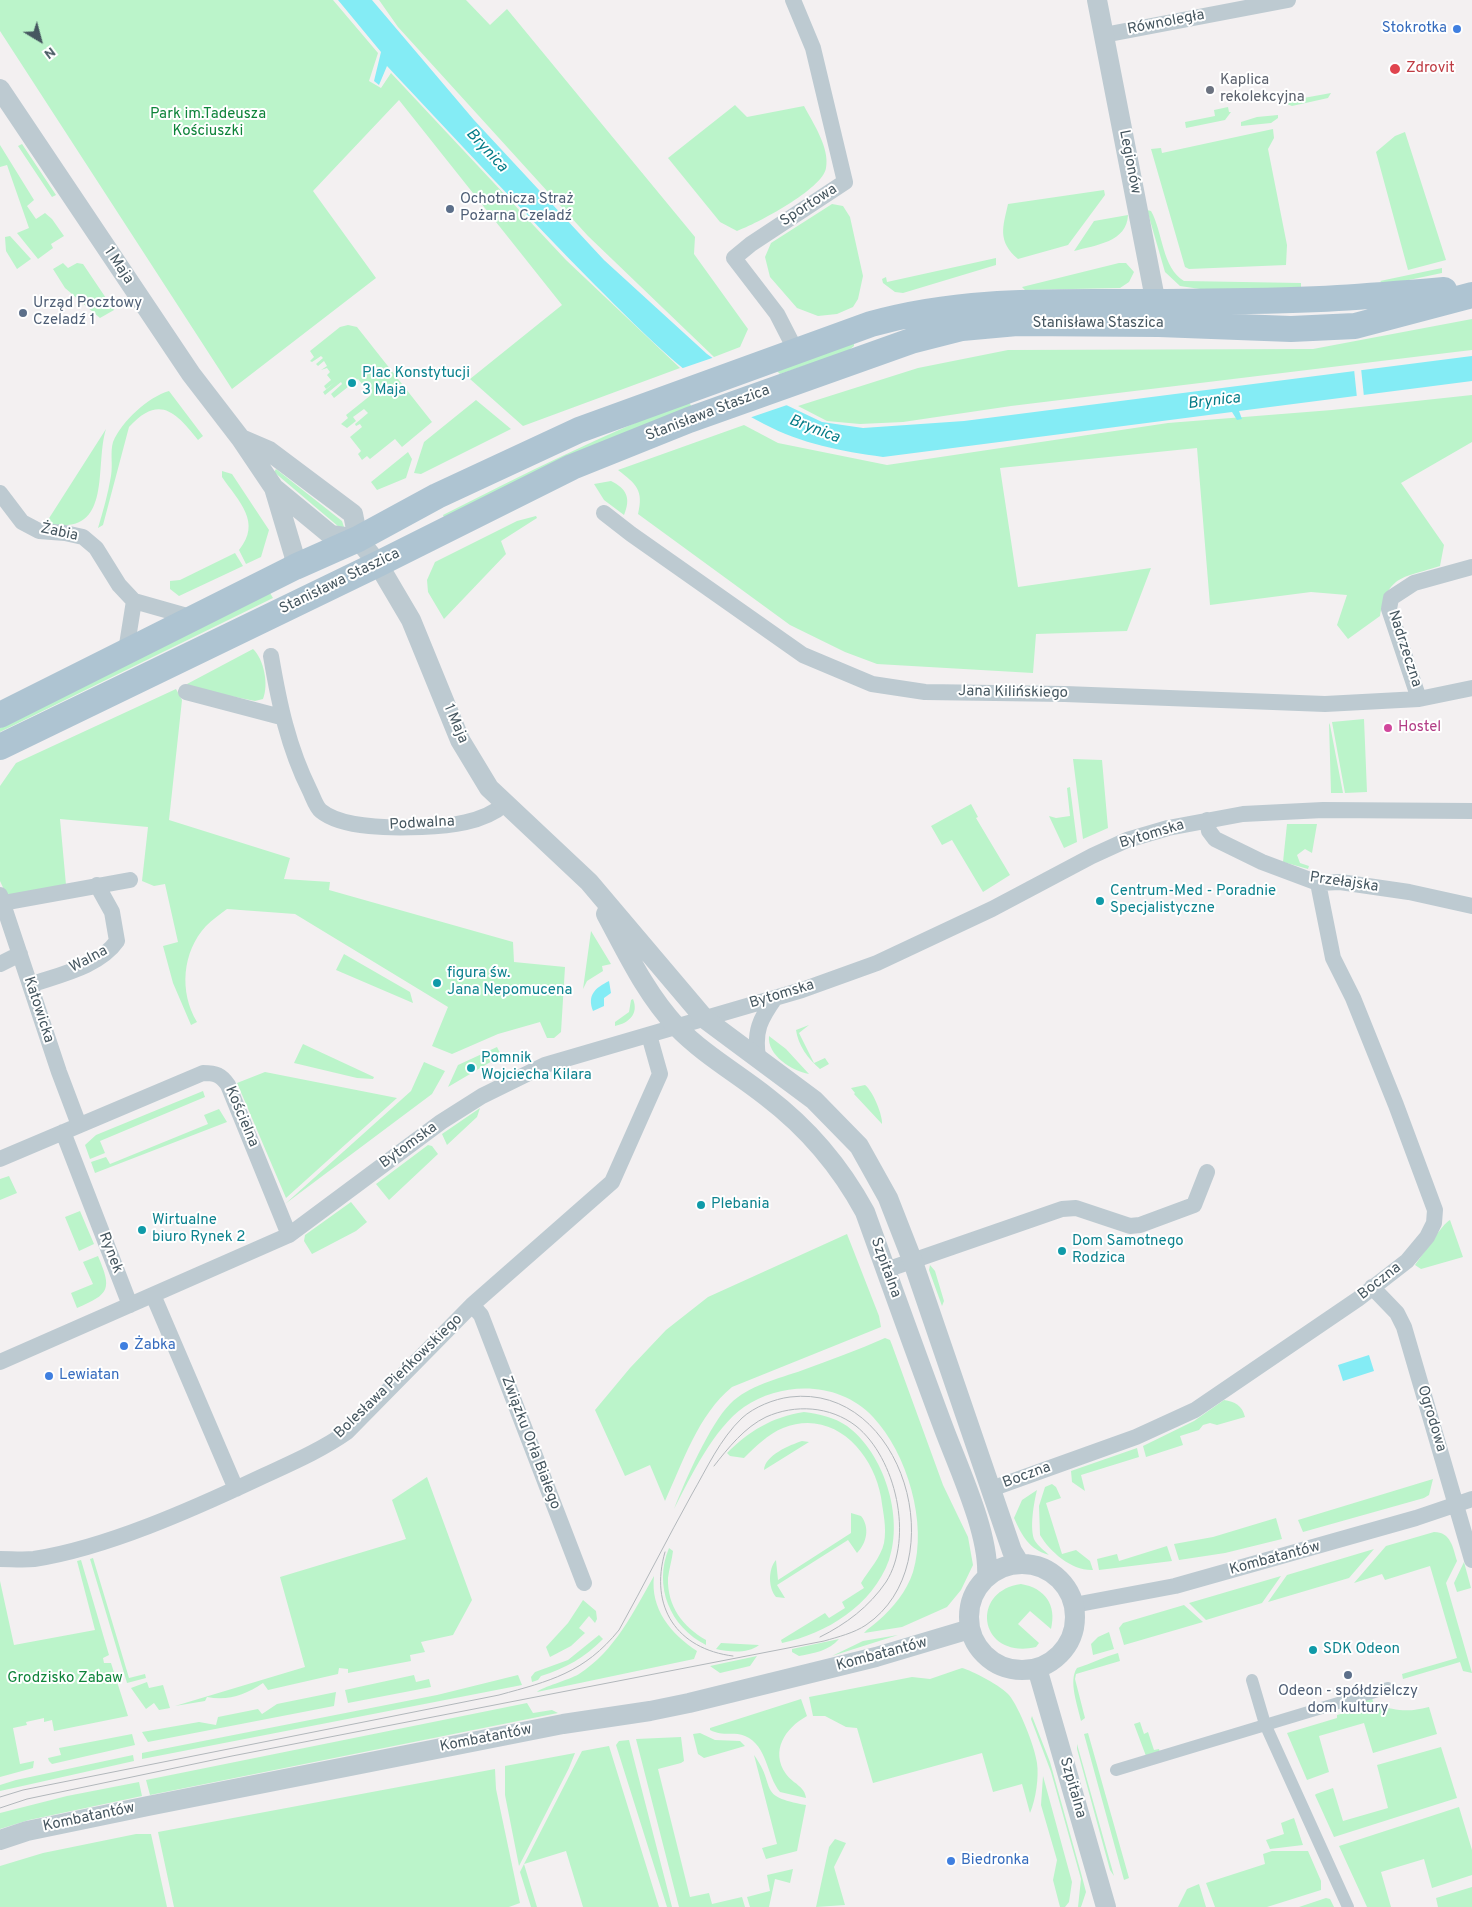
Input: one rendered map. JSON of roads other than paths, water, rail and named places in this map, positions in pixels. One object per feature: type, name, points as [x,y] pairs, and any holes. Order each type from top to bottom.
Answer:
[{"type":"main road","name":"Stanisława Staszica","points":[[0,747],[378,564],[572,467],[689,420],[911,341],[962,328],[1472,287]]},
{"type":"main road","name":"Stanisława Staszica","points":[[0,715],[295,567],[358,539],[437,496],[579,430],[763,362],[871,324],[912,312],[953,306],[1012,302],[1157,313],[1291,329],[1355,326],[1472,295]]},
{"type":"street","name":"Sportowa","points":[[793,0],[813,48],[845,182],[751,244],[734,258],[777,314],[796,351]]},
{"type":"street","name":"Legionów","points":[[1097,0],[1157,313]]},
{"type":"street","name":"Równoległa","points":[[1104,35],[1288,0]]},
{"type":"street","name":"1 Maja","points":[[0,89],[191,374],[241,439],[274,488],[332,535],[358,539]]},
{"type":"street","name":"1 Maja","points":[[241,439],[269,451],[353,514],[358,539],[378,564],[411,620],[460,740],[489,788],[589,882],[705,1019]]},
{"type":"street","points":[[274,488],[294,555],[295,567]]},
{"type":"street","name":"Żabia","points":[[0,493],[22,522],[39,531],[64,533],[83,538],[96,548],[119,585],[134,601]]},
{"type":"street","name":"Jana Kilińskiego","points":[[604,513],[803,655],[872,684],[925,692],[1065,694],[1325,704],[1419,699],[1472,688]]},
{"type":"street","name":"Nadrzeczna","points":[[1419,699],[1389,609],[1391,598],[1414,583],[1472,568]]},
{"type":"street","points":[[126,651],[134,601],[194,618]]},
{"type":"street","name":"Podwalna","points":[[271,656],[281,717],[296,764],[320,810],[342,821],[395,828],[447,826],[494,814],[505,804]]},
{"type":"street","points":[[186,692],[281,717]]},
{"type":"street","name":"Bytomska","points":[[130,1304],[289,1235],[441,1122],[482,1096],[545,1065],[705,1019],[840,977],[894,956],[1128,840],[1207,820],[1243,814],[1323,810],[1472,811]]},
{"type":"street","name":"Przełajska","points":[[1207,820],[1210,833],[1215,839],[1262,862],[1318,883],[1340,882],[1472,906]]},
{"type":"street","points":[[2,899],[130,880]]},
{"type":"street","name":"1 Maja","points":[[589,882],[634,969],[677,1027]]},
{"type":"street","name":"Boczna","points":[[991,1489],[1136,1437],[1195,1410],[1358,1299],[1407,1260],[1428,1237],[1434,1223],[1435,1210],[1357,1007],[1333,958],[1318,883]]},
{"type":"street","name":"Walna","points":[[30,985],[73,970],[102,956],[118,941],[112,912],[97,885]]},
{"type":"street","name":"Katowicka","points":[[2,899],[79,1125]]},
{"type":"street","points":[[0,964],[20,954]]},
{"type":"street","points":[[758,1057],[755,1040],[759,1026],[775,998]]},
{"type":"street","name":"Szpitalna","points":[[705,1019],[814,1100],[859,1146],[888,1198],[913,1262],[1012,1551],[1020,1564]]},
{"type":"street","name":"Szpitalna","points":[[677,1027],[798,1122],[828,1153],[848,1181],[865,1212],[980,1531],[988,1564],[987,1577]]},
{"type":"street","name":"Bolesława Pieńkowskiego","points":[[0,1559],[33,1559],[83,1548],[187,1510],[236,1489],[329,1444],[347,1432],[472,1306],[612,1182],[660,1074],[649,1035]]},
{"type":"street","name":"Kościelna","points":[[63,1132],[203,1074],[214,1073],[222,1077],[228,1085],[289,1235]]},
{"type":"street","points":[[0,1160],[63,1132]]},
{"type":"street","name":"Rynek","points":[[63,1132],[130,1304]]},
{"type":"street","points":[[886,1270],[1062,1209],[1076,1208],[1130,1226],[1140,1225],[1194,1205],[1207,1172]]},
{"type":"street","name":"Ogrodowa","points":[[1372,1287],[1397,1313],[1404,1327],[1472,1560]]},
{"type":"street","points":[[153,1295],[236,1489]]},
{"type":"street","points":[[0,1362],[130,1304]]},
{"type":"street","name":"Związku Orła Białego","points":[[472,1306],[481,1315],[584,1583]]},
{"type":"street","name":"Kombatantów","points":[[1074,1605],[1185,1584],[1380,1529],[1472,1499]]},
{"type":"street","points":[[1020,1564],[1041,1568],[1050,1572],[1065,1586],[1074,1605],[1075,1619],[1068,1644],[1055,1659],[1037,1668],[1023,1671],[1008,1669],[995,1664],[983,1655],[975,1643],[970,1629],[970,1606],[979,1586],[987,1577],[1008,1566],[1020,1564]]},
{"type":"street","name":"Kombatantów","points":[[0,1840],[27,1831],[206,1794],[563,1724],[670,1707],[876,1657],[970,1629]]},
{"type":"street","name":"Szpitalna","points":[[1037,1668],[1106,1907]]},
{"type":"street","points":[[1252,1680],[1265,1724],[1348,1907]]},
{"type":"street","points":[[1116,1770],[1388,1688]]},
{"type":"water","name":"Brynica","points":[[338,0],[372,0],[474,120],[604,260],[707,354],[763,394],[822,422],[863,428],[964,421],[1472,356],[1472,381],[1239,411],[1242,419],[1237,420],[1232,412],[883,457],[807,442],[764,424],[695,379],[595,285],[387,66],[379,85],[374,81],[381,52]]},
{"type":"water","points":[[609,981],[611,993],[604,998],[604,1006],[593,1011],[591,1005],[592,996],[596,989]]},
{"type":"water","points":[[1369,1355],[1374,1371],[1343,1381],[1338,1365]]},
{"type":"tram line","points":[[0,1797],[23,1790],[499,1695],[550,1680],[579,1666],[606,1645],[619,1630],[720,1444],[742,1418],[752,1410],[771,1402],[790,1397],[829,1400],[862,1418],[887,1447],[904,1483],[911,1522],[908,1562],[893,1597],[866,1625],[846,1634],[824,1641],[232,1756],[27,1799],[0,1808]]},
{"type":"tram line","points":[[714,1466],[737,1438],[758,1421],[777,1413],[800,1409],[824,1411],[846,1419],[870,1440],[882,1458],[896,1500],[899,1522],[899,1544],[894,1564],[886,1582],[865,1607],[820,1637]]},
{"type":"tram line","points":[[665,1552],[661,1572],[661,1590],[665,1607],[672,1622],[683,1635],[696,1645],[713,1652],[733,1656]]},
{"type":"place","name":"Stokrotka","points":[[1457,29]]},
{"type":"place","name":"Zdrovit","points":[[1395,69]]},
{"type":"place","name":"Kaplica rekolekcyjna","points":[[1210,90]]},
{"type":"place","name":"Ochotnicza Straż Pożarna Czeladź","points":[[450,209]]},
{"type":"place","name":"Urząd Pocztowy Czeladź 1","points":[[23,313]]},
{"type":"place","name":"Plac Konstytucji 3 Maja","points":[[352,383]]},
{"type":"place","name":"Hostel","points":[[1388,728]]},
{"type":"place","name":"Centrum-Med - Poradnie Specjalistyczne","points":[[1100,901]]},
{"type":"place","name":"figura św. Jana Nepomucena","points":[[437,983]]},
{"type":"place","name":"Pomnik Wojciecha Kilara","points":[[471,1068]]},
{"type":"place","name":"Plebania","points":[[701,1205]]},
{"type":"place","name":"Wirtualne biuro Rynek 2","points":[[142,1230]]},
{"type":"place","name":"Dom Samotnego Rodzica","points":[[1062,1251]]},
{"type":"place","name":"Żabka","points":[[124,1346]]},
{"type":"place","name":"Lewiatan","points":[[49,1376]]},
{"type":"place","name":"SDK Odeon","points":[[1313,1650]]},
{"type":"place","name":"Odeon - spółdzielczy dom kultury","points":[[1348,1675]]},
{"type":"place","name":"Biedronka","points":[[951,1861]]},
{"type":"park label","name":"Park im.Tadeusza Kościuszki","points":[[208,124]]},
{"type":"park label","name":"Grodzisko Zabaw","points":[[65,1679]]}]
